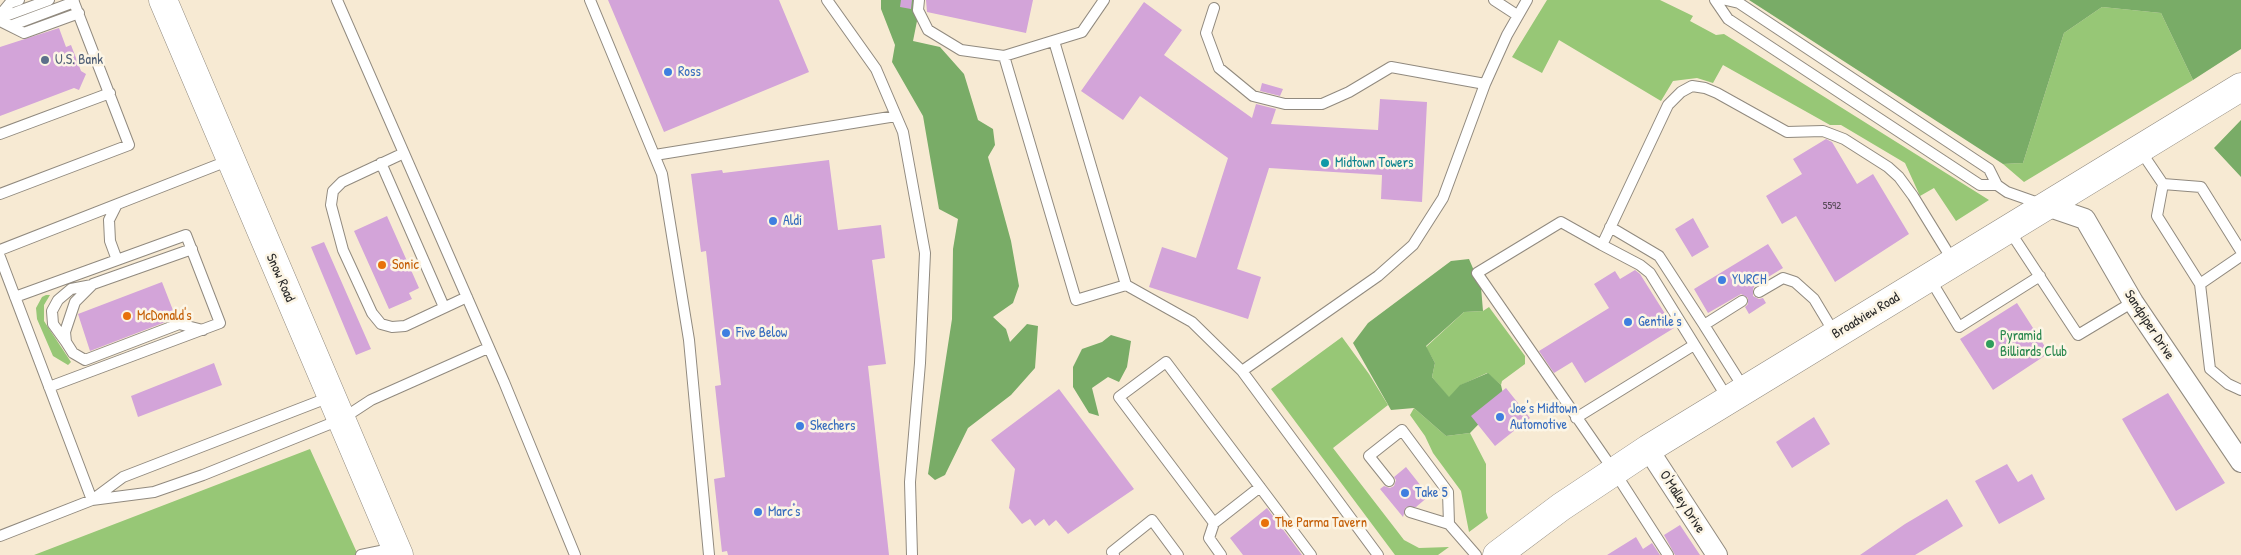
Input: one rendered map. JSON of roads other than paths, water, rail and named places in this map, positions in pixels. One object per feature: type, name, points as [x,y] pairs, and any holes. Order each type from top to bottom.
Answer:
[{"type":"main road","name":"Snow Road","points":[[163,0],[398,551]]},
{"type":"main road","name":"Broadview Road","points":[[1497,555],[1614,471],[1648,449],[2241,87]]},
{"type":"street","name":"Sandpiper Drive","points":[[2047,206],[2086,219],[2133,302],[2241,462]]},
{"type":"street","name":"O'Malley Drive","points":[[1648,449],[1717,555]]},
{"type":"lane","points":[[2,20],[10,3],[19,0]]},
{"type":"lane","points":[[2,20],[49,0]]},
{"type":"lane","points":[[337,0],[467,296],[575,555]]},
{"type":"lane","points":[[590,0],[662,174],[688,340],[709,555]]},
{"type":"lane","points":[[827,0],[876,69],[903,132],[925,253],[920,363],[910,482],[912,555]]},
{"type":"lane","points":[[919,0],[918,10],[928,30],[961,50],[1004,56],[1082,32],[1104,0]]},
{"type":"lane","points":[[1494,0],[1517,15]]},
{"type":"lane","points":[[1242,370],[1378,276],[1413,244],[1443,198],[1485,84],[1517,15],[1527,0]]},
{"type":"lane","points":[[1715,0],[1728,19],[1964,175],[1980,185],[1997,184]]},
{"type":"lane","points":[[1726,0],[1739,3],[1989,169],[1997,184],[2007,192],[2047,206]]},
{"type":"lane","points":[[0,194],[129,145],[74,1],[2,20]]},
{"type":"lane","points":[[1214,8],[1206,33],[1219,68],[1252,96],[1285,104],[1322,104],[1349,92],[1391,67],[1485,84]]},
{"type":"lane","points":[[2,20],[24,33],[78,13]]},
{"type":"lane","points":[[1054,41],[1126,285],[1192,322],[1242,370],[1378,555]]},
{"type":"lane","points":[[1004,56],[1076,300],[1126,285]]},
{"type":"lane","points":[[1602,245],[1668,105],[1681,92],[1692,86],[1711,91],[1787,132],[1823,131],[1844,139],[1888,167],[1899,177],[1913,196],[1954,262]]},
{"type":"lane","points":[[0,134],[110,92]]},
{"type":"lane","points":[[655,155],[896,116]]},
{"type":"lane","points":[[2139,149],[2163,184],[2157,216],[2200,284],[2210,369],[2228,384],[2241,390]]},
{"type":"lane","points":[[404,153],[342,182],[333,191],[331,205],[343,250],[372,312],[381,324],[392,327],[405,326],[467,296]]},
{"type":"lane","points":[[0,250],[231,160]]},
{"type":"lane","points":[[381,163],[444,308]]},
{"type":"lane","points":[[2163,184],[2200,188],[2241,251]]},
{"type":"lane","points":[[116,206],[109,220],[110,241],[117,260]]},
{"type":"lane","points":[[1668,555],[1614,471],[1478,273],[1561,222],[1640,264],[1650,273],[1694,346],[1736,395]]},
{"type":"lane","points":[[1610,227],[1659,256],[1704,325],[1736,395]]},
{"type":"lane","points":[[2009,229],[2078,335],[2133,302]]},
{"type":"lane","points":[[15,297],[186,235],[192,248],[220,323],[49,387]]},
{"type":"lane","points":[[192,248],[93,284],[71,289],[58,300],[52,311],[53,324],[72,353],[86,360],[179,324],[203,330]]},
{"type":"lane","points":[[2200,284],[2241,256]]},
{"type":"lane","points":[[0,257],[92,500]]},
{"type":"lane","points":[[1929,278],[1959,327],[2040,276]]},
{"type":"lane","points":[[1759,292],[1782,278],[1795,282],[1814,300],[1835,335]]},
{"type":"lane","points":[[66,342],[65,332],[75,302],[93,284]]},
{"type":"lane","points":[[1704,325],[1742,302]]},
{"type":"lane","points":[[1576,418],[1694,346]]},
{"type":"lane","points":[[92,500],[123,477],[337,407],[370,400],[488,348]]},
{"type":"lane","points":[[1214,523],[1120,397],[1166,362],[1311,555]]},
{"type":"lane","points":[[0,536],[92,500],[154,492],[203,475],[337,407]]},
{"type":"lane","points":[[1389,481],[1369,456],[1402,430],[1448,492],[1450,524]]},
{"type":"lane","points":[[1221,555],[1209,538],[1214,523],[1260,487]]},
{"type":"lane","points":[[1410,512],[1450,524],[1476,555]]},
{"type":"lane","points":[[1114,555],[1112,552],[1152,520],[1178,555]]},
{"type":"lane","points":[[361,555],[398,551]]},
{"type":"place","name":"U.S. Bank","points":[[45,60]]},
{"type":"place","name":"Ross","points":[[668,72]]},
{"type":"place","name":"Midtown Towers","points":[[1325,163]]},
{"type":"place","name":"Aldi","points":[[773,221]]},
{"type":"place","name":"Sonic","points":[[382,265]]},
{"type":"place","name":"YURCH","points":[[1722,280]]},
{"type":"place","name":"McDonald's","points":[[127,316]]},
{"type":"place","name":"Gentile's","points":[[1628,322]]},
{"type":"place","name":"Five Below","points":[[726,333]]},
{"type":"place","name":"Pyramid Billiards Club","points":[[1990,344]]},
{"type":"place","name":"Joe's Midtown Automotive","points":[[1500,417]]},
{"type":"place","name":"Skechers","points":[[800,426]]},
{"type":"place","name":"Take 5","points":[[1405,493]]},
{"type":"place","name":"Marc's","points":[[758,512]]},
{"type":"place","name":"The Parma Tavern","points":[[1265,523]]}]
